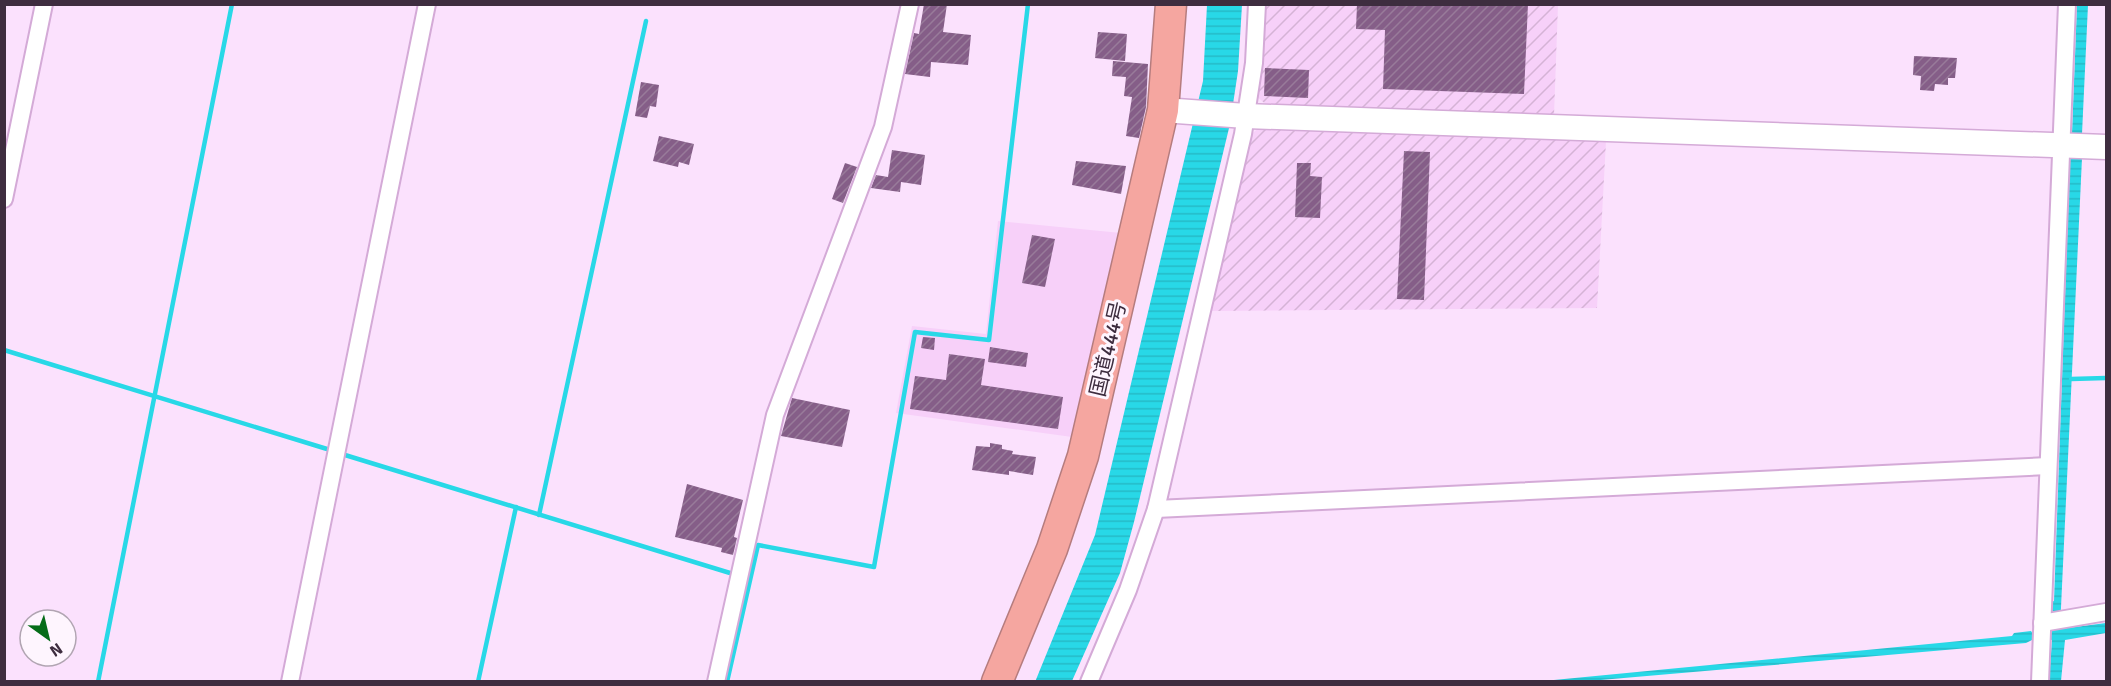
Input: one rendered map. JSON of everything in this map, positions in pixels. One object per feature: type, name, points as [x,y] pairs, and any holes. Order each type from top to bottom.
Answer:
[{"type":"highway","name":"国道444号","points":[[997,681],[1052,549],[1083,456],[1175,111],[1171,4]]},
{"type":"street","points":[[4,199],[44,4]]},
{"type":"street","points":[[290,681],[427,4]]},
{"type":"street","points":[[716,681],[775,414],[883,127],[910,4]]},
{"type":"street","points":[[1089,681],[1128,590],[1156,509],[1254,63],[1257,4]]},
{"type":"street","points":[[2040,681],[2048,466],[2071,145],[2067,4]]},
{"type":"street","points":[[1175,111],[1242,116],[2106,147]]},
{"type":"street","points":[[1156,509],[2048,466]]},
{"type":"street","points":[[2042,622],[2106,612]]},
{"type":"shaded area","points":[[1264,5],[1558,5],[1554,115],[1268,106],[1256,96]]},
{"type":"shaded area","points":[[1262,125],[1606,141],[1597,308],[1208,311],[1246,139]]},
{"type":"shaded area","points":[[998,221],[1121,233],[1072,437],[896,413],[912,326],[986,334]]},
{"type":"water","points":[[1207,5],[1242,5],[1238,71],[1230,124],[1134,522],[1120,573],[1072,681],[1035,682],[1095,535],[1203,81]]},
{"type":"water","points":[[2077,5],[2088,5],[2082,134],[2080,134],[2079,158],[2082,158],[2060,629],[2106,623],[2106,633],[2065,640],[2061,681],[2049,681],[2052,640],[2038,637],[2026,643],[1589,681],[1533,682],[2012,636],[2014,633],[2031,631],[2033,634],[2048,634],[2055,612],[2051,610],[2051,602],[2054,601],[2070,158],[2074,157],[2072,134]]},
{"type":"building","points":[[924,4],[947,4],[943,32],[971,35],[968,65],[931,62],[930,77],[905,74],[914,33],[919,34]]},
{"type":"building","points":[[1357,4],[1528,4],[1524,94],[1383,89],[1385,30],[1356,29]]},
{"type":"building","points":[[1098,32],[1127,34],[1125,61],[1095,58]]},
{"type":"building","points":[[1914,56],[1957,58],[1955,78],[1948,78],[1948,85],[1935,84],[1934,91],[1920,90],[1921,76],[1913,75]]},
{"type":"building","points":[[1113,61],[1148,64],[1146,107],[1139,138],[1126,136],[1132,97],[1124,96],[1126,77],[1112,76]]},
{"type":"building","points":[[1265,68],[1309,70],[1308,98],[1264,96]]},
{"type":"building","points":[[641,82],[659,85],[656,107],[650,106],[647,118],[635,116]]},
{"type":"building","points":[[659,136],[694,144],[689,165],[679,162],[678,167],[653,161]]},
{"type":"building","points":[[892,150],[925,155],[921,185],[901,182],[900,192],[871,188],[876,175],[888,177]]},
{"type":"building","points":[[1404,151],[1430,152],[1424,300],[1397,299]]},
{"type":"building","points":[[1076,161],[1126,166],[1121,194],[1072,185]]},
{"type":"building","points":[[845,163],[857,167],[843,203],[832,199]]},
{"type":"building","points":[[1297,163],[1311,163],[1310,176],[1322,177],[1320,218],[1295,217]]},
{"type":"building","points":[[1032,235],[1055,239],[1045,287],[1022,283]]},
{"type":"building","points":[[923,337],[935,338],[934,350],[921,348]]},
{"type":"building","points":[[990,347],[1028,353],[1026,367],[988,362]]},
{"type":"building","points":[[949,354],[985,359],[981,385],[1063,397],[1058,429],[910,409],[915,376],[946,380]]},
{"type":"building","points":[[792,398],[850,410],[842,447],[781,436]]},
{"type":"building","points":[[990,443],[1002,445],[1002,449],[1013,451],[1012,454],[1036,457],[1033,475],[1009,471],[1009,475],[972,470],[976,446],[990,447]]},
{"type":"building","points":[[687,484],[743,500],[734,537],[737,538],[733,555],[721,552],[722,548],[675,537]]},
{"type":"waterway","points":[[98,682],[232,4]]},
{"type":"waterway","points":[[727,682],[758,545],[874,567],[915,332],[989,340],[1028,4]]},
{"type":"waterway","points":[[539,515],[646,21]]},
{"type":"waterway","points":[[4,350],[327,449]]},
{"type":"waterway","points":[[2071,379],[2106,378]]},
{"type":"waterway","points":[[345,455],[730,573]]},
{"type":"waterway","points":[[478,682],[516,507]]}]
